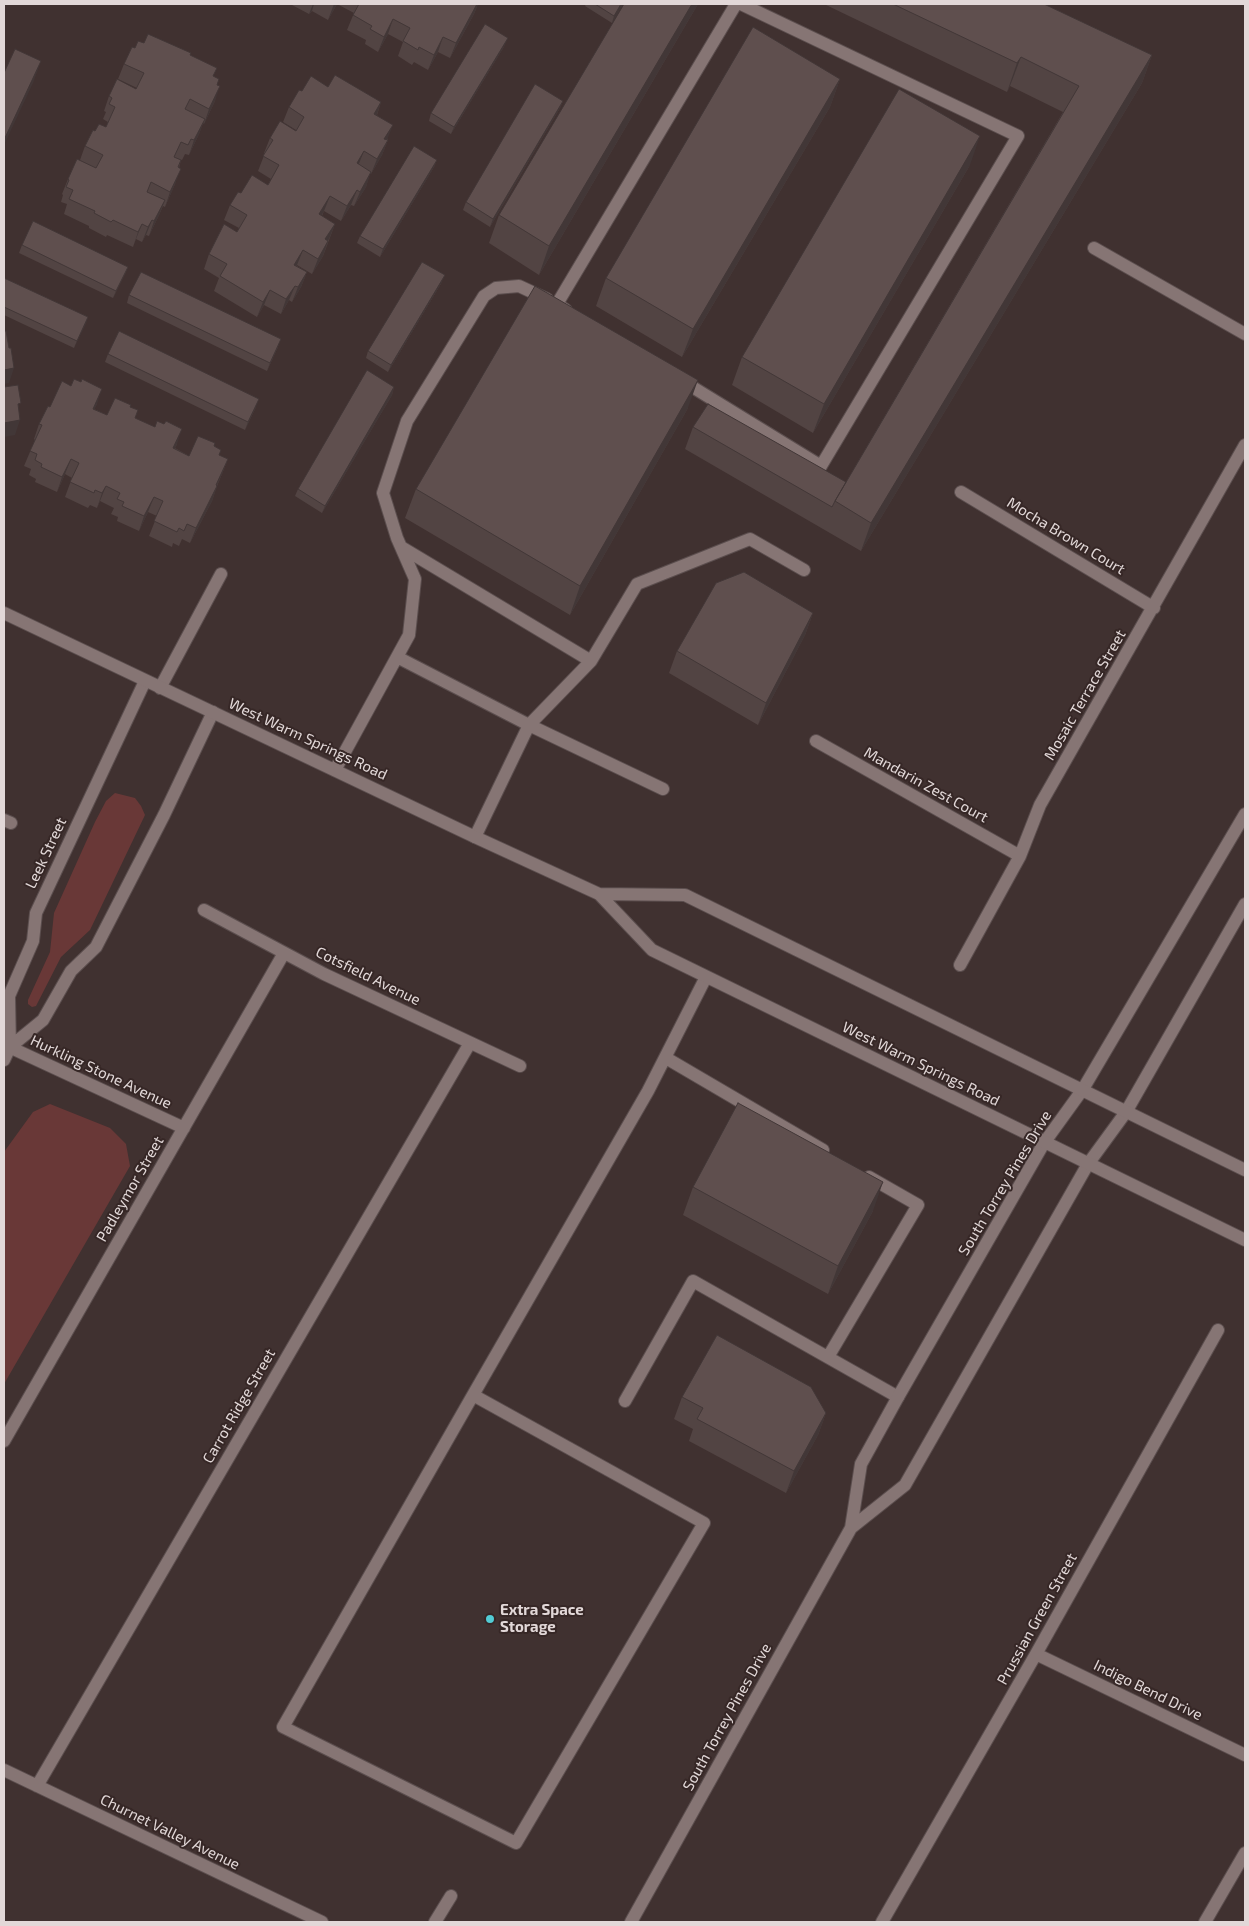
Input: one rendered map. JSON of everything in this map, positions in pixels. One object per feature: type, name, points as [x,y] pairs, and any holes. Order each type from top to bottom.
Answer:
[{"type":"street","points":[[557,304],[736,4]]},
{"type":"street","points":[[668,372],[821,466],[1018,136],[741,4]]},
{"type":"street","points":[[1094,248],[1245,334]]},
{"type":"street","points":[[335,770],[409,634],[415,579],[401,547],[383,493],[407,421],[484,296],[496,288],[519,286],[557,304],[574,315]]},
{"type":"street","name":"Mosaic Terrace Street","points":[[960,965],[1020,856],[1040,805],[1154,608],[1245,445]]},
{"type":"street","name":"Mocha Brown Court","points":[[961,492],[1154,608]]},
{"type":"street","points":[[475,838],[529,725],[590,661],[637,584],[750,539],[804,570]]},
{"type":"street","points":[[401,547],[590,661]]},
{"type":"street","points":[[160,688],[221,574]]},
{"type":"street","name":"West Warm Springs Road","points":[[4,613],[475,838],[599,894],[652,950],[1245,1240]]},
{"type":"street","points":[[397,657],[529,725],[662,789]]},
{"type":"street","name":"Leek Street","points":[[4,1060],[7,1046],[9,996],[32,941],[36,913],[145,681]]},
{"type":"street","name":"Leek Street","points":[[7,1046],[43,1020],[71,971],[96,947],[164,815],[213,712]]},
{"type":"street","name":"Mandarin Zest Court","points":[[816,742],[1020,856]]},
{"type":"street","name":"South Torrey Pines Drive","points":[[631,1922],[851,1528],[861,1464],[898,1397],[1044,1143],[1083,1089],[1245,814]]},
{"type":"street","name":"West Warm Springs Road","points":[[599,894],[685,895],[1245,1170]]},
{"type":"street","name":"South Torrey Pines Drive","points":[[851,1528],[905,1484],[1088,1164],[1126,1112],[1245,904]]},
{"type":"street","name":"Cotsfield Avenue","points":[[204,910],[324,974],[520,1066]]},
{"type":"street","name":"Padleymor Street","points":[[4,1441],[284,953]]},
{"type":"street","points":[[473,1395],[704,1523],[516,1843],[283,1727],[473,1395],[666,1058],[706,977]]},
{"type":"street","name":"Carrot Ridge Street","points":[[37,1786],[470,1043]]},
{"type":"street","name":"Hurkling Stone Avenue","points":[[7,1046],[184,1128]]},
{"type":"street","points":[[666,1058],[834,1156]]},
{"type":"street","points":[[828,1357],[918,1205],[859,1171]]},
{"type":"street","points":[[625,1401],[693,1281],[898,1397]]},
{"type":"street","name":"Prussian Green Street","points":[[882,1922],[1036,1654],[1218,1330]]},
{"type":"street","name":"Indigo Bend Drive","points":[[1036,1654],[1245,1756]]},
{"type":"street","name":"Churnet Valley Avenue","points":[[4,1770],[322,1922]]},
{"type":"street","points":[[1205,1922],[1245,1854]]},
{"type":"street","points":[[435,1922],[451,1896]]},
{"type":"shaded area","points":[[115,793],[135,798],[145,815],[90,930],[61,957],[36,1006],[32,1007],[28,1004],[28,1000],[50,952],[54,913],[95,822],[106,801]]},
{"type":"shaded area","points":[[50,1104],[110,1128],[126,1144],[130,1166],[4,1384],[4,1152],[33,1112]]},
{"type":"building","points":[[359,4],[477,4],[456,43],[443,37],[434,55],[419,47],[418,50],[403,41],[410,28],[393,19],[384,37],[370,29],[372,26],[353,15]]},
{"type":"building","points":[[595,4],[621,4],[614,16]]},
{"type":"building","points":[[624,4],[692,4],[549,246],[499,215]]},
{"type":"building","points":[[893,4],[1044,4],[1152,55],[871,523],[835,501],[1079,86],[1021,57],[1017,63]]},
{"type":"building","points":[[485,24],[508,38],[454,127],[431,113]]},
{"type":"building","points":[[753,27],[840,79],[693,329],[606,278]]},
{"type":"building","points":[[148,34],[191,53],[190,55],[217,68],[213,76],[219,79],[217,85],[220,86],[209,109],[190,99],[185,109],[205,119],[194,140],[191,139],[188,145],[181,142],[174,157],[181,160],[178,167],[181,169],[170,192],[151,182],[147,192],[165,200],[154,221],[152,220],[148,227],[142,224],[138,232],[113,220],[111,222],[94,213],[95,211],[69,199],[73,190],[66,187],[77,159],[96,168],[103,155],[85,146],[93,130],[95,131],[99,124],[106,127],[115,107],[109,104],[112,98],[109,96],[117,79],[136,89],[144,73],[124,64],[132,47],[135,48],[138,41],[144,43]]},
{"type":"building","points":[[15,49],[41,61],[4,140],[4,73]]},
{"type":"building","points":[[335,75],[381,102],[374,114],[393,125],[384,139],[388,140],[377,159],[364,151],[357,163],[371,172],[360,192],[357,190],[347,206],[330,196],[319,214],[335,224],[325,239],[328,241],[318,259],[303,250],[294,265],[307,272],[298,287],[295,286],[286,299],[270,290],[263,302],[220,276],[227,264],[209,254],[224,224],[237,232],[247,215],[230,205],[238,192],[241,193],[252,175],[268,185],[279,165],[263,156],[273,140],[270,138],[280,121],[296,131],[304,117],[289,107],[299,90],[302,91],[311,76],[328,87]]},
{"type":"building","points":[[535,84],[563,101],[493,219],[466,202]]},
{"type":"building","points":[[899,89],[980,136],[824,404],[742,357]]},
{"type":"building","points":[[414,146],[437,160],[383,249],[360,236]]},
{"type":"building","points":[[33,221],[128,267],[116,291],[22,245]]},
{"type":"building","points":[[422,262],[445,275],[391,365],[368,351]]},
{"type":"building","points":[[141,272],[281,339],[270,363],[129,295]]},
{"type":"building","points":[[4,278],[88,317],[77,341],[4,307]]},
{"type":"building","points":[[535,286],[698,380],[580,586],[416,489]]},
{"type":"building","points":[[4,331],[6,331],[9,348],[11,348],[14,368],[4,370]]},
{"type":"building","points":[[119,331],[259,399],[248,422],[108,354]]},
{"type":"building","points":[[367,370],[394,387],[325,506],[298,489]]},
{"type":"building","points":[[74,379],[81,382],[82,379],[102,389],[93,409],[107,415],[115,398],[138,410],[135,418],[155,427],[157,421],[164,424],[166,421],[182,429],[173,448],[189,456],[198,436],[215,443],[214,446],[221,450],[219,455],[228,459],[196,528],[187,524],[184,531],[179,528],[177,532],[154,521],[163,501],[154,497],[144,516],[122,506],[124,502],[117,499],[120,493],[106,486],[102,493],[95,490],[94,493],[70,482],[79,463],[71,459],[62,477],[41,467],[42,464],[35,460],[37,454],[30,451],[42,425],[39,424],[48,406],[50,407],[62,381],[71,386]]},
{"type":"building","points":[[18,385],[21,403],[18,404],[20,420],[4,423],[4,387]]},
{"type":"building","points":[[708,404],[846,482],[832,507],[693,427]]},
{"type":"building","points":[[744,572],[813,613],[766,703],[677,651],[716,583]]},
{"type":"building","points":[[738,1103],[883,1182],[838,1266],[693,1187]]},
{"type":"building","points":[[717,1335],[811,1387],[826,1413],[794,1471],[697,1419],[703,1408],[682,1397]]},
{"type":"place","name":"Extra Space Storage","points":[[490,1619]]}]
